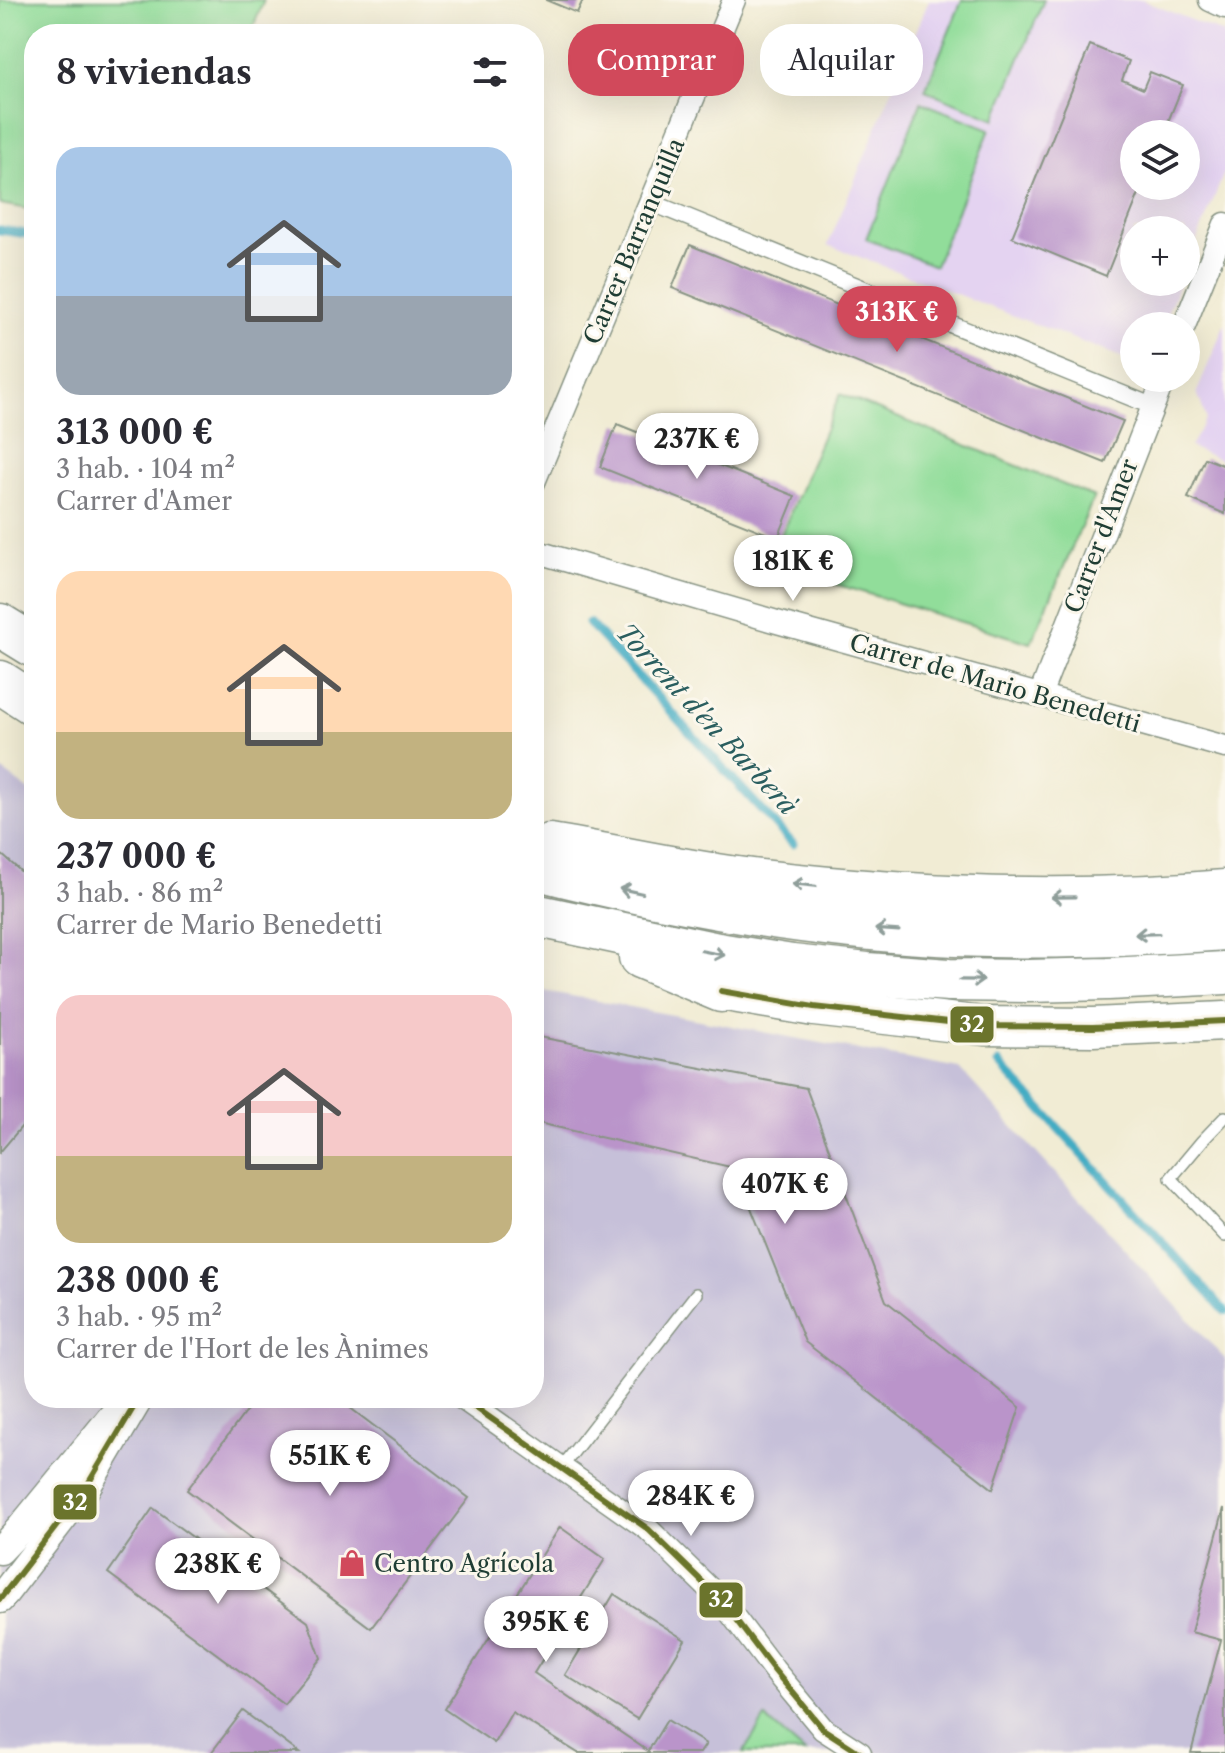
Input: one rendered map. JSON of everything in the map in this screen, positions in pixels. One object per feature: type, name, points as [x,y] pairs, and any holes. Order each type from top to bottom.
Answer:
[{"type":"highway","points":[[0,625],[24,640]]},
{"type":"highway","points":[[0,682],[24,698]]},
{"type":"highway","points":[[544,848],[752,880],[933,897],[1118,897],[1225,891]]},
{"type":"highway","points":[[544,849],[690,904],[847,927],[1004,936],[1086,936],[1225,929]]},
{"type":"highway","points":[[544,918],[718,954],[867,974],[949,980],[1027,981],[1225,973]]},
{"type":"highway","points":[[544,918],[721,991],[814,1007],[984,1026],[1093,1027],[1225,1021]]},
{"type":"street","name":"Carrer Barranquilla","points":[[544,458],[734,0]]},
{"type":"street","points":[[1210,0],[1225,7]]},
{"type":"street","points":[[650,202],[1152,406]]},
{"type":"street","points":[[1190,312],[1225,224]]},
{"type":"street","name":"Carrer d'Amer","points":[[1040,695],[1158,392]]},
{"type":"street","name":"Carrer de Mario Benedetti","points":[[544,554],[1225,747]]},
{"type":"street","points":[[0,1550],[120,1408]]},
{"type":"street","points":[[0,1599],[85,1489],[133,1408]]},
{"type":"street","points":[[476,1408],[648,1529],[721,1600],[823,1729],[860,1753]]},
{"type":"lane","points":[[1225,1117],[1171,1178],[1225,1236]]},
{"type":"lane","points":[[562,1467],[696,1294]]},
{"type":"shaded area","points":[[929,0],[1142,0],[1225,34],[1225,171],[1200,233],[1200,216],[1120,216],[1120,296],[1174,296],[1168,312],[1120,312],[1120,357],[828,245],[889,96],[923,96],[923,24],[919,24]]},
{"type":"shaded area","points":[[1225,323],[1225,462],[1190,447],[1206,418],[1197,392],[1200,392],[1200,385]]},
{"type":"shaded area","points":[[0,769],[24,787],[24,1408],[544,1408],[544,991],[960,1069],[1225,1359],[1225,1753],[0,1753]]},
{"type":"green space","points":[[0,0],[264,0],[254,24],[24,24],[24,208],[0,204]]},
{"type":"green space","points":[[962,0],[1044,0],[995,119],[925,90]]},
{"type":"green space","points":[[921,102],[990,129],[935,266],[866,239]]},
{"type":"green space","points":[[840,394],[1094,497],[1031,643],[769,564]]},
{"type":"green space","points":[[765,1718],[805,1753],[743,1753]]},
{"type":"building","points":[[546,0],[583,0],[577,13]]},
{"type":"building","points":[[1090,45],[1129,61],[1122,80],[1143,89],[1150,72],[1183,85],[1169,120],[1120,120],[1120,200],[1136,200],[1130,216],[1120,216],[1120,241],[1106,276],[1012,237]]},
{"type":"building","points":[[690,245],[1123,421],[1105,463],[672,288]]},
{"type":"building","points":[[617,424],[795,496],[778,538],[600,467]]},
{"type":"building","points":[[1205,458],[1225,466],[1225,514],[1188,498]]},
{"type":"building","points":[[0,853],[24,874],[24,1124],[0,1152]]},
{"type":"building","points":[[544,1038],[806,1088],[886,1301],[1020,1407],[993,1489],[805,1342],[735,1168],[544,1124]]},
{"type":"building","name":"Centro Agrícola","points":[[248,1408],[350,1408],[469,1498],[371,1628],[187,1490]]},
{"type":"building","points":[[153,1508],[308,1622],[321,1658],[284,1704],[108,1573]]},
{"type":"building","points":[[1224,1508],[1225,1753],[1191,1753],[1221,1640],[1191,1632]]},
{"type":"building","points":[[560,1527],[605,1559],[534,1673],[648,1751],[667,1720],[706,1744],[700,1753],[578,1753],[512,1712],[494,1743],[444,1709]]},
{"type":"building","points":[[614,1594],[685,1640],[637,1719],[565,1675]]},
{"type":"building","points":[[243,1711],[299,1753],[211,1753]]},
{"type":"waterway","name":"Torrent d'en Barberà","points":[[0,230],[24,234]]},
{"type":"waterway","name":"Torrent d'en Barberà","points":[[589,623],[793,844]]},
{"type":"waterway","name":"Torrent d'en Barberà","points":[[999,1063],[1225,1311]]},
{"type":"transit line","name":"32","points":[[721,991],[814,1007],[984,1026],[1093,1027],[1225,1021]]},
{"type":"transit line","name":"32","points":[[0,1599],[85,1489],[133,1408]]},
{"type":"transit line","name":"32","points":[[476,1408],[648,1529],[721,1600],[823,1729],[860,1753]]},
{"type":"place","name":"Centro Agrícola","points":[[352,1563]]}]
